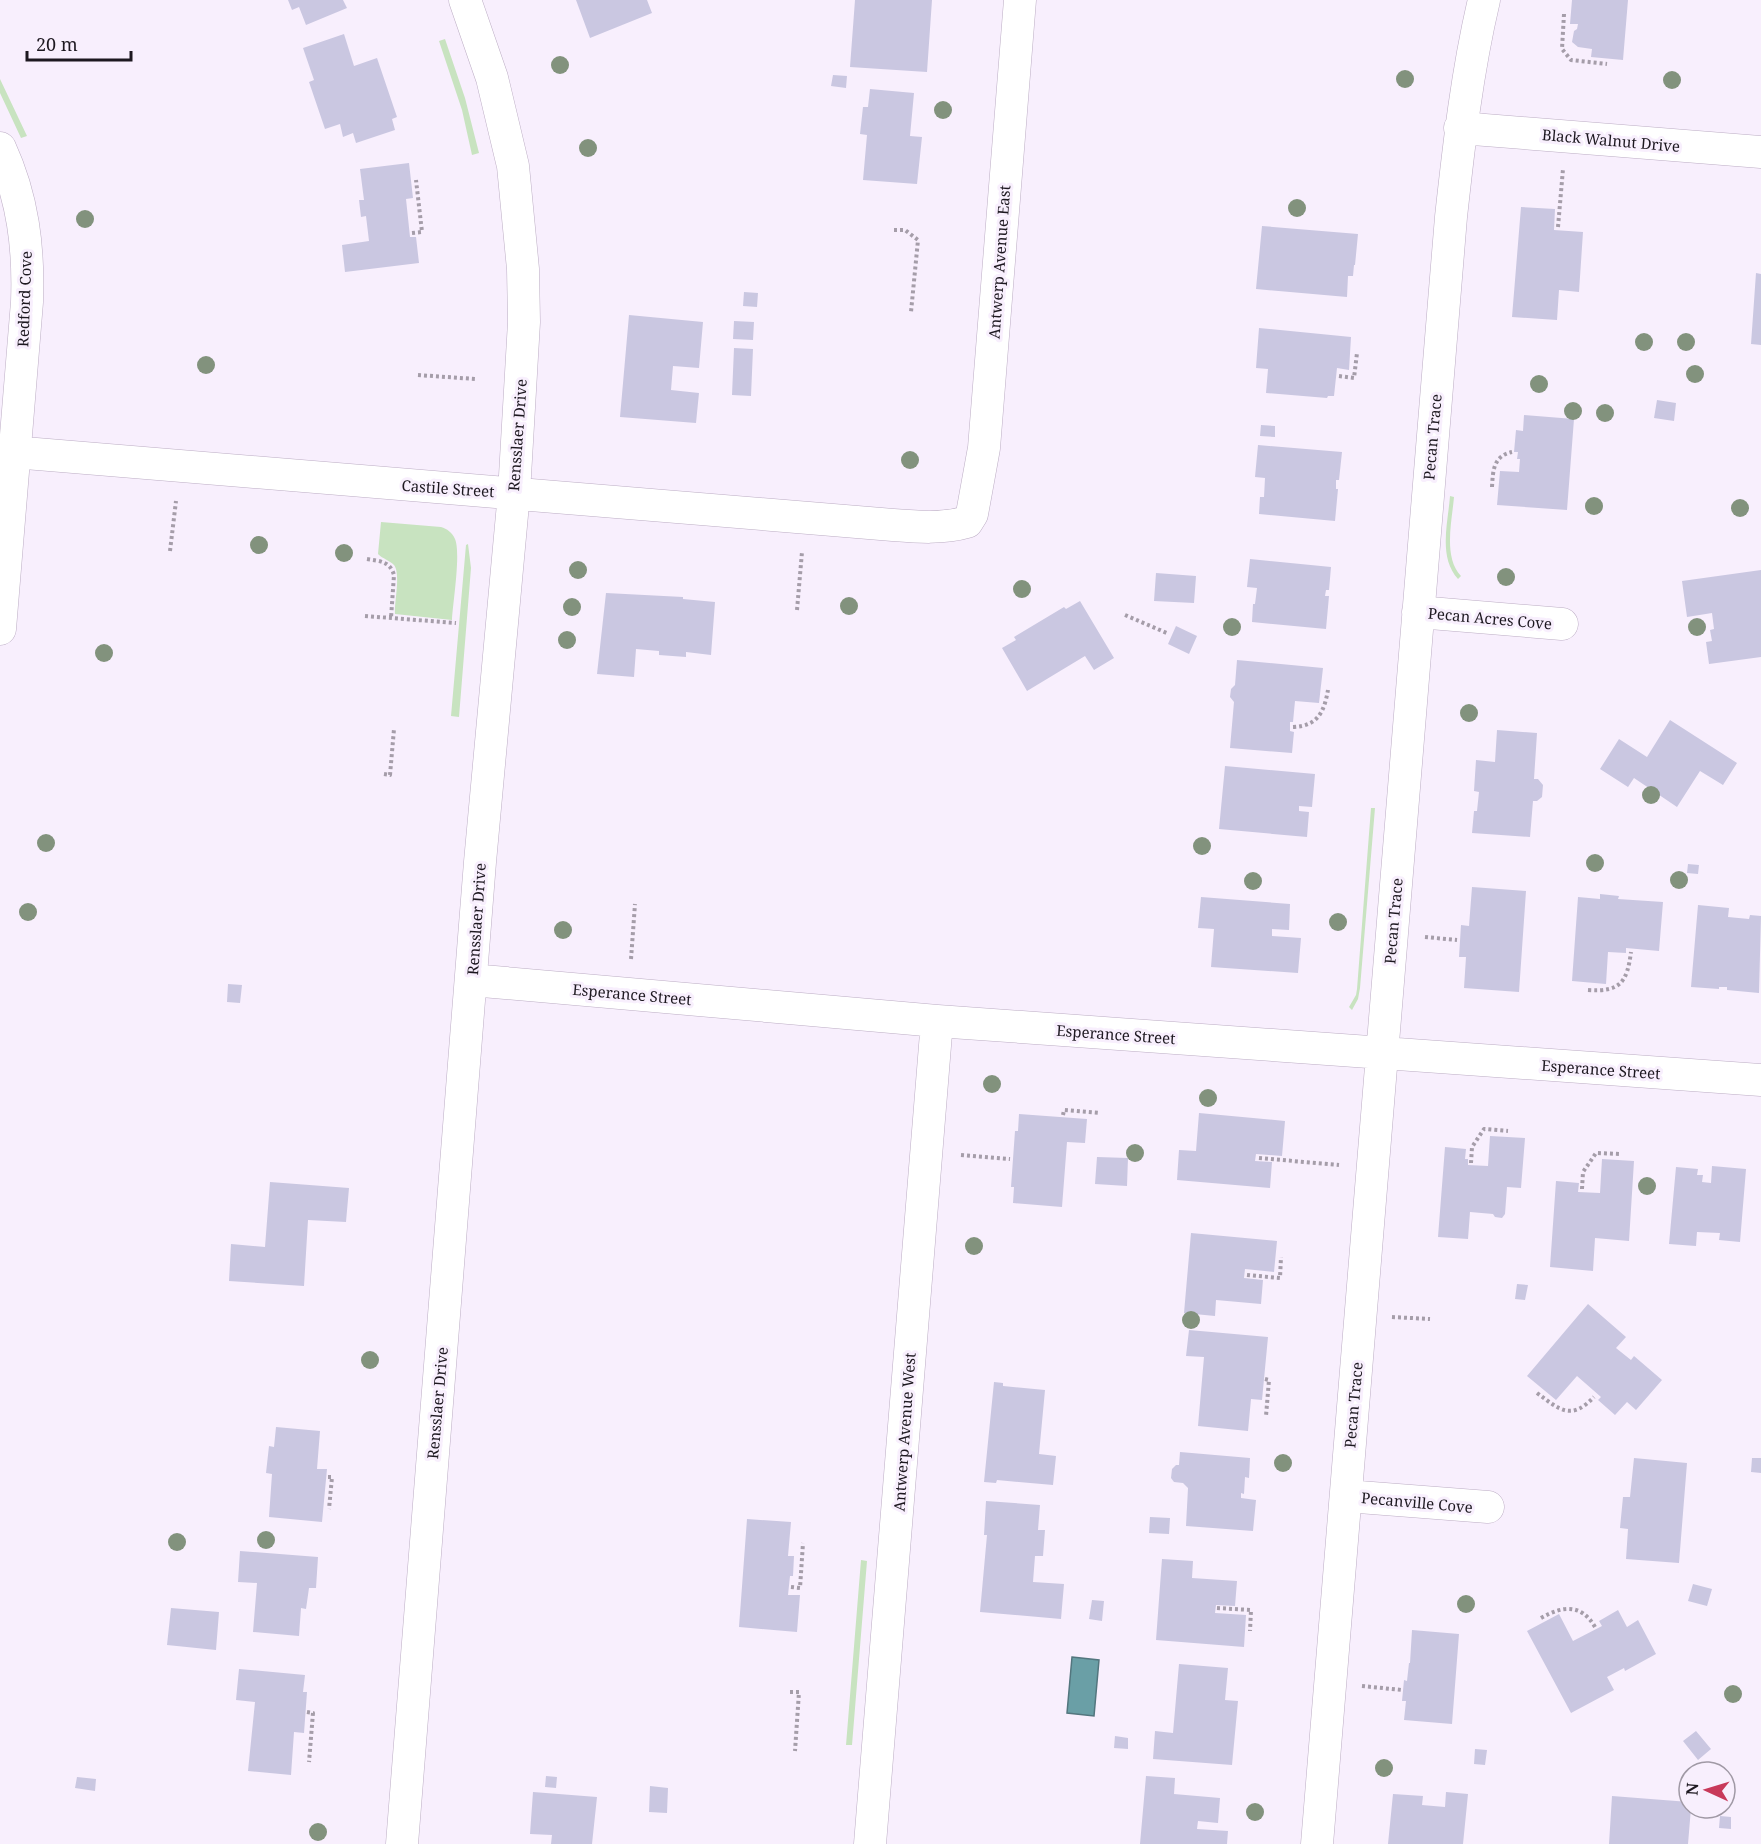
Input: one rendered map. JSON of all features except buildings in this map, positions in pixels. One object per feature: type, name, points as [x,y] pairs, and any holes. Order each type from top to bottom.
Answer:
[{"type":"street","name":"Rensslaer Drive","points":[[402,1844],[480,862],[513,493],[524,322],[523,269],[513,166],[492,78],[465,0]]},
{"type":"street","name":"Antwerp Avenue East","points":[[967,522],[972,514],[984,448],[1020,0]]},
{"type":"street","name":"Pecan Trace","points":[[1317,1844],[1450,227],[1460,128],[1471,57],[1484,0]]},
{"type":"street","name":"Black Walnut Drive","points":[[1460,128],[1761,152]]},
{"type":"street","name":"Redford Cove","points":[[0,148],[17,194],[23,221],[28,272],[27,302],[7,452],[0,629]]},
{"type":"street","name":"Castile Street","points":[[7,452],[893,525],[952,526],[967,522]]},
{"type":"street","name":"Pecan Acres Cove","points":[[1418,612],[1562,624]]},
{"type":"street","name":"Esperance Street","points":[[471,980],[937,1021],[1761,1080]]},
{"type":"street","name":"Antwerp Avenue West","points":[[870,1844],[937,1021]]},
{"type":"street","name":"Pecanville Cove","points":[[1346,1496],[1488,1507]]},
{"type":"path","points":[[1564,14],[1562,49],[1571,60],[1607,63]]},
{"type":"path","points":[[1558,227],[1563,169]]},
{"type":"path","points":[[412,233],[422,232],[416,180]]},
{"type":"path","points":[[894,230],[905,231],[918,240],[911,312]]},
{"type":"path","points":[[1339,376],[1354,378],[1357,353]]},
{"type":"path","points":[[418,375],[475,380]]},
{"type":"path","points":[[1492,487],[1496,460],[1512,452]]},
{"type":"path","points":[[170,551],[176,501]]},
{"type":"path","points":[[797,610],[802,552]]},
{"type":"path","points":[[366,559],[384,562],[393,568],[391,618]]},
{"type":"path","points":[[1125,615],[1169,634]]},
{"type":"path","points":[[365,616],[456,623]]},
{"type":"path","points":[[1293,727],[1305,725],[1324,711],[1328,690]]},
{"type":"path","points":[[384,774],[390,775],[394,729]]},
{"type":"path","points":[[631,959],[635,904]]},
{"type":"path","points":[[1421,937],[1457,940]]},
{"type":"path","points":[[1588,990],[1605,991],[1618,986],[1627,970],[1631,952]]},
{"type":"path","points":[[1063,1115],[1064,1110],[1100,1113]]},
{"type":"path","points":[[1471,1163],[1473,1147],[1484,1130],[1508,1131]]},
{"type":"path","points":[[1582,1189],[1583,1173],[1596,1153],[1619,1154]]},
{"type":"path","points":[[1010,1159],[961,1155],[1010,1159]]},
{"type":"path","points":[[1259,1158],[1339,1165]]},
{"type":"path","points":[[1247,1275],[1280,1278],[1281,1257]]},
{"type":"path","points":[[1391,1317],[1430,1319]]},
{"type":"path","points":[[1265,1379],[1269,1380],[1266,1416]]},
{"type":"path","points":[[1537,1393],[1554,1406],[1569,1411],[1581,1409],[1594,1397]]},
{"type":"path","points":[[328,1477],[332,1477],[329,1509]]},
{"type":"path","points":[[791,1587],[800,1588],[803,1543]]},
{"type":"path","points":[[1217,1608],[1251,1610],[1250,1631]]},
{"type":"path","points":[[1541,1618],[1558,1609],[1571,1609],[1585,1615],[1595,1627]]},
{"type":"path","points":[[1361,1686],[1402,1690]]},
{"type":"path","points":[[790,1692],[799,1692],[795,1751]]},
{"type":"path","points":[[307,1712],[313,1713],[309,1762]]},
{"type":"green space","points":[[445,39],[465,98],[479,153],[472,155],[462,110],[439,41]]},
{"type":"green space","points":[[0,79],[27,136],[21,138],[0,93]]},
{"type":"green space","points":[[1450,496],[1454,497],[1450,549],[1455,568],[1461,576],[1458,579],[1448,561],[1446,550]]},
{"type":"green space","points":[[381,522],[441,527],[452,534],[457,546],[457,555],[452,620],[395,614],[397,575],[394,565],[378,554]]},
{"type":"green space","points":[[468,544],[471,568],[459,717],[451,716],[466,545]]},
{"type":"green space","points":[[1371,808],[1375,808],[1360,988],[1358,999],[1352,1010],[1349,1007],[1357,989]]},
{"type":"green space","points":[[861,1560],[867,1561],[852,1745],[846,1745]]},
{"type":"water","points":[[1072,1657],[1099,1660],[1094,1716],[1067,1713]]}]
